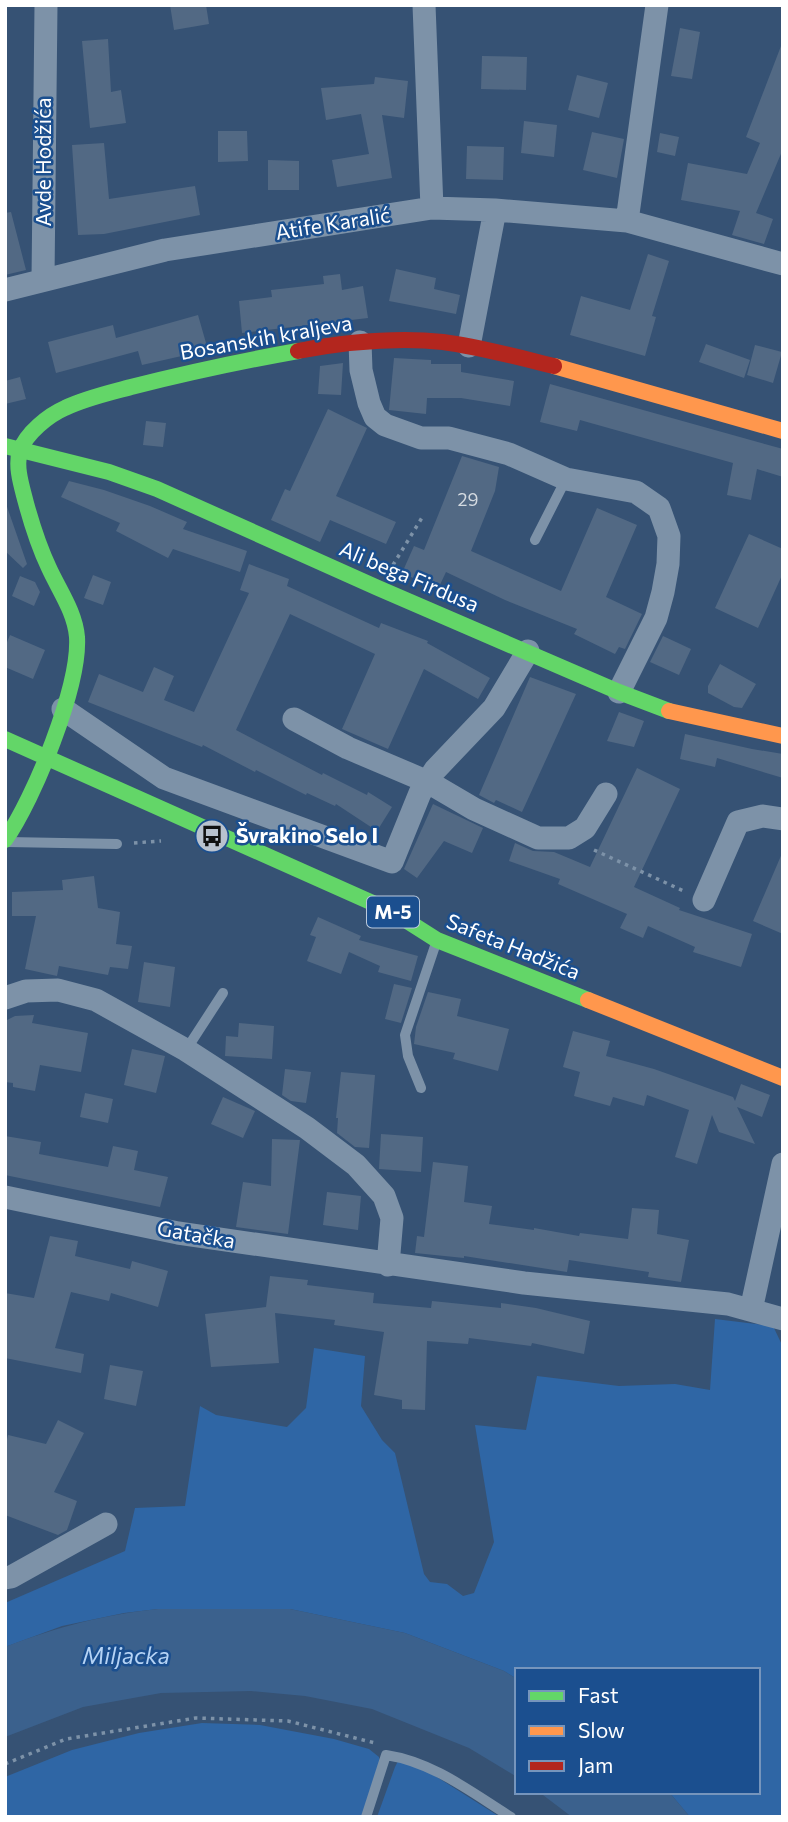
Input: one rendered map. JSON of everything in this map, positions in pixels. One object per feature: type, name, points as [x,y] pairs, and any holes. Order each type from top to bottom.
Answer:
[{"type":"street","name":"Avde Hodžića","points":[[43,279],[46,5]]},
{"type":"street","points":[[424,5],[432,208]]},
{"type":"street","points":[[627,221],[657,5]]},
{"type":"street","name":"Atife Karalić","points":[[43,279],[165,250],[432,208],[495,210],[627,221],[783,264]]},
{"type":"street","points":[[468,346],[495,210]]},
{"type":"street","points":[[5,290],[43,279]]},
{"type":"street","name":"Bosanskih kraljeva","points":[[12,448],[61,409],[161,379],[306,349],[360,342],[426,340],[468,346],[618,382],[783,431]]},
{"type":"street","points":[[360,342],[361,370],[369,403],[375,416],[385,425],[421,438],[449,438],[509,454],[566,479],[636,492],[659,509],[669,536],[668,564],[656,618],[619,692]]},
{"type":"street","points":[[5,841],[33,792],[47,757],[78,649],[78,635],[72,615],[46,563],[12,448]]},
{"type":"street","name":"Ali bega Firdusa","points":[[12,448],[109,472],[157,489],[378,588],[619,692],[672,712],[783,736]]},
{"type":"street","points":[[62,709],[164,778],[392,862],[428,782],[450,752],[474,731],[494,708],[528,651]]},
{"type":"street","points":[[294,719],[348,748],[428,782],[474,809],[538,838],[569,838],[585,828],[606,794]]},
{"type":"street","name":"Safeta Hadžića","points":[[5,739],[385,908],[436,940],[783,1077]]},
{"type":"street","points":[[704,900],[738,822],[763,816],[783,820]]},
{"type":"street","points":[[5,998],[26,991],[58,990],[96,1000],[186,1050],[307,1128],[366,1175],[384,1196],[392,1218],[388,1265]]},
{"type":"street","points":[[751,1310],[783,1164]]},
{"type":"street","name":"Gatačka","points":[[5,1197],[178,1233],[524,1283],[728,1304],[783,1319]]},
{"type":"street","points":[[5,1578],[106,1524]]},
{"type":"lane","points":[[535,540],[566,479]]},
{"type":"lane","points":[[5,841],[117,844]]},
{"type":"lane","points":[[421,1088],[408,1056],[405,1035],[436,940]]},
{"type":"lane","points":[[186,1050],[223,993]]},
{"type":"lane","points":[[366,1817],[386,1755],[425,1765],[511,1817]]},
{"type":"path","points":[[378,588],[423,516]]},
{"type":"path","points":[[569,838],[704,900]]},
{"type":"path","points":[[5,1764],[66,1739],[195,1718],[288,1721],[376,1743]]},
{"type":"shaded area","points":[[715,1319],[773,1326],[783,1347],[783,1817],[690,1817],[671,1794],[760,1794],[760,1668],[515,1668],[515,1678],[504,1671],[405,1633],[290,1609],[158,1609],[124,1613],[62,1626],[5,1647],[5,1603],[125,1551],[135,1508],[185,1506],[200,1406],[216,1415],[287,1427],[306,1408],[314,1348],[365,1356],[361,1406],[382,1440],[395,1453],[424,1574],[430,1582],[447,1584],[463,1596],[474,1593],[494,1542],[475,1425],[526,1430],[537,1376],[619,1386],[675,1384],[710,1390]]},
{"type":"shaded area","points":[[202,1723],[260,1725],[334,1739],[369,1749],[379,1757],[380,1764],[362,1817],[5,1817],[5,1777],[72,1750],[139,1733]]},
{"type":"shaded area","points":[[410,1760],[500,1817],[377,1817],[398,1761]]},
{"type":"water","name":"Miljacka","points":[[158,1609],[290,1609],[405,1633],[504,1671],[515,1678],[515,1776],[469,1748],[372,1709],[305,1696],[251,1691],[161,1693],[83,1707],[5,1737],[5,1647],[43,1633],[118,1615]]},
{"type":"water","points":[[542,1794],[671,1794],[690,1817],[572,1817]]},
{"type":"building","points":[[170,5],[206,5],[209,24],[174,30]]},
{"type":"building","points":[[680,28],[700,32],[692,79],[671,76]]},
{"type":"building","points":[[108,39],[111,92],[121,90],[126,123],[90,128],[82,41]]},
{"type":"building","points":[[781,46],[783,149],[756,213],[773,219],[764,244],[732,235],[740,211],[681,200],[688,163],[747,174],[760,143],[746,137]]},
{"type":"building","points":[[482,56],[527,57],[526,90],[481,89]]},
{"type":"building","points":[[577,75],[608,83],[599,118],[568,110]]},
{"type":"building","points":[[375,77],[408,81],[404,118],[382,115],[392,178],[337,187],[332,160],[369,154],[361,114],[326,120],[321,88],[374,84]]},
{"type":"building","points":[[524,121],[557,125],[554,157],[521,153]]},
{"type":"building","points":[[218,131],[247,131],[248,161],[218,162]]},
{"type":"building","points":[[592,132],[624,139],[617,178],[583,170]]},
{"type":"building","points":[[660,133],[679,137],[675,156],[657,152]]},
{"type":"building","points":[[104,143],[109,199],[195,186],[200,215],[104,234],[78,235],[72,145]]},
{"type":"building","points":[[467,146],[504,147],[503,180],[466,179]]},
{"type":"building","points":[[268,160],[299,161],[299,190],[268,190]]},
{"type":"building","points":[[11,212],[26,270],[5,275],[5,213]]},
{"type":"building","points":[[648,254],[669,261],[652,316],[656,317],[645,356],[570,335],[581,296],[630,310]]},
{"type":"building","points":[[396,269],[436,278],[434,289],[460,295],[456,314],[389,301]]},
{"type":"building","points":[[340,274],[342,290],[363,286],[368,318],[242,333],[239,301],[272,297],[271,290],[324,284],[323,276]]},
{"type":"building","points":[[198,315],[208,350],[142,365],[138,351],[56,373],[48,342],[113,325],[116,338]]},
{"type":"building","points":[[706,344],[750,360],[744,378],[699,362]]},
{"type":"building","points":[[755,345],[782,352],[773,383],[747,375]]},
{"type":"building","points":[[394,358],[431,360],[431,364],[461,364],[461,372],[514,381],[510,406],[461,398],[427,398],[426,414],[389,410]]},
{"type":"building","points":[[343,363],[341,395],[318,394],[320,366]]},
{"type":"building","points":[[20,377],[26,399],[5,404],[5,381]]},
{"type":"building","points":[[550,384],[783,449],[783,477],[757,469],[751,500],[727,495],[733,463],[580,420],[577,431],[540,422]]},
{"type":"building","points":[[328,409],[367,428],[336,496],[396,522],[386,544],[330,520],[320,542],[271,520],[285,489],[290,491]]},
{"type":"building","points":[[146,421],[166,423],[163,447],[143,445]]},
{"type":"building","points":[[462,456],[499,467],[495,491],[471,551],[561,591],[597,508],[637,525],[606,597],[642,614],[625,649],[619,647],[615,654],[574,634],[577,629],[505,600],[446,572],[438,589],[402,573],[414,546],[424,550]]},
{"type":"building","points":[[69,481],[150,506],[187,522],[183,529],[247,551],[240,572],[173,549],[168,558],[116,531],[120,523],[61,497]]},
{"type":"building","points":[[5,501],[27,564],[23,568],[5,551]]},
{"type":"building","points":[[749,534],[783,549],[783,573],[758,628],[715,608]]},
{"type":"building","points":[[249,564],[289,579],[287,586],[379,628],[381,623],[428,641],[427,643],[490,678],[478,699],[424,669],[388,749],[342,729],[375,654],[290,614],[236,730],[322,775],[323,773],[367,795],[368,792],[392,807],[377,831],[336,804],[335,806],[307,793],[306,795],[203,745],[202,747],[88,702],[99,674],[143,692],[154,667],[174,676],[164,700],[194,712],[249,593],[240,590]]},
{"type":"building","points":[[93,575],[111,582],[103,605],[84,598]]},
{"type":"building","points":[[20,576],[35,582],[40,592],[34,606],[12,596]]},
{"type":"building","points":[[10,635],[45,650],[33,679],[5,667],[5,647]]},
{"type":"building","points":[[663,636],[691,649],[679,675],[650,662]]},
{"type":"building","points":[[720,664],[756,684],[742,708],[734,707],[708,693],[708,686]]},
{"type":"building","points":[[530,677],[576,694],[522,812],[479,795]]},
{"type":"building","points":[[619,712],[644,721],[634,747],[607,741]]},
{"type":"building","points":[[685,734],[783,754],[783,778],[717,758],[715,767],[680,759]]},
{"type":"building","points":[[637,768],[680,789],[634,887],[680,908],[679,910],[752,934],[741,967],[693,952],[695,947],[648,926],[643,938],[620,928],[627,914],[558,884],[560,879],[509,861],[515,843],[533,851],[554,852],[590,867]]},
{"type":"building","points":[[433,804],[483,828],[472,853],[444,841],[417,878],[404,869]]},
{"type":"building","points":[[783,851],[783,934],[753,921]]},
{"type":"building","points":[[94,876],[98,908],[120,912],[116,944],[132,946],[128,969],[110,967],[108,975],[59,966],[57,976],[25,969],[36,916],[12,916],[12,892],[63,890],[62,880]]},
{"type":"building","points":[[318,917],[361,936],[359,940],[418,956],[411,981],[378,972],[380,966],[349,952],[341,974],[307,961],[316,937],[310,935]]},
{"type":"building","points":[[144,962],[175,967],[170,1007],[138,1002]]},
{"type":"building","points":[[394,984],[412,988],[401,1023],[385,1019]]},
{"type":"building","points":[[428,992],[461,999],[457,1016],[509,1029],[498,1071],[453,1059],[455,1053],[414,1044],[416,1027]]},
{"type":"building","points":[[34,1015],[32,1023],[88,1033],[81,1072],[40,1065],[35,1091],[13,1087],[13,1083],[5,1082],[5,1021],[15,1016]]},
{"type":"building","points":[[239,1023],[274,1026],[272,1059],[225,1056],[226,1036],[238,1037]]},
{"type":"building","points":[[573,1031],[610,1041],[606,1056],[654,1069],[733,1097],[735,1101],[741,1084],[770,1095],[762,1117],[737,1107],[755,1144],[719,1132],[712,1115],[697,1164],[675,1157],[689,1110],[647,1095],[644,1106],[613,1097],[610,1106],[574,1096],[580,1072],[563,1067]]},
{"type":"building","points":[[132,1049],[165,1056],[156,1093],[124,1085]]},
{"type":"building","points":[[285,1069],[311,1072],[306,1103],[291,1101],[282,1095]]},
{"type":"building","points":[[341,1072],[375,1075],[369,1148],[355,1147],[337,1133]]},
{"type":"building","points":[[85,1093],[113,1099],[108,1123],[80,1117]]},
{"type":"building","points":[[223,1097],[255,1111],[243,1138],[211,1124]]},
{"type":"building","points":[[381,1134],[423,1137],[421,1172],[379,1169]]},
{"type":"building","points":[[5,1136],[41,1142],[39,1154],[108,1167],[113,1146],[138,1151],[134,1170],[168,1177],[160,1207],[5,1175]]},
{"type":"building","points":[[272,1139],[300,1140],[288,1234],[236,1227],[243,1182],[271,1186]]},
{"type":"building","points":[[433,1162],[468,1166],[464,1202],[492,1206],[489,1224],[579,1236],[580,1233],[628,1239],[632,1208],[659,1210],[657,1234],[689,1240],[681,1282],[648,1277],[649,1272],[569,1260],[567,1272],[464,1256],[415,1253],[417,1236],[424,1237]]},
{"type":"building","points":[[327,1192],[361,1196],[358,1230],[323,1225]]},
{"type":"building","points":[[50,1236],[78,1241],[75,1256],[130,1269],[132,1261],[168,1271],[158,1307],[111,1293],[109,1301],[71,1292],[55,1348],[84,1354],[81,1373],[5,1358],[5,1293],[34,1298]]},
{"type":"building","points":[[270,1276],[308,1280],[307,1285],[374,1293],[373,1303],[431,1308],[432,1301],[501,1308],[501,1303],[590,1321],[584,1354],[532,1343],[531,1346],[469,1338],[468,1344],[427,1341],[425,1410],[402,1409],[402,1400],[374,1395],[384,1332],[334,1325],[335,1320],[275,1313],[279,1363],[211,1367],[205,1314],[266,1307]]},
{"type":"building","points":[[110,1365],[143,1371],[136,1406],[104,1399]]},
{"type":"building","points":[[58,1420],[84,1433],[54,1492],[77,1501],[67,1530],[58,1535],[5,1515],[5,1448],[8,1435],[46,1444]]},
{"type":"traffic: fast","points":[[5,840],[29,798],[53,742],[71,684],[77,637],[70,610],[45,560],[28,511],[19,470],[23,444],[33,431],[52,415],[89,399],[193,372],[298,351]]},
{"type":"traffic: fast","points":[[5,446],[109,472],[157,489],[378,588],[669,711]]},
{"type":"traffic: fast","points":[[5,739],[393,912],[437,940],[588,1000]]},
{"type":"traffic: slow","points":[[554,366],[783,431]]},
{"type":"traffic: slow","points":[[669,711],[783,736]]},
{"type":"traffic: slow","points":[[588,1000],[783,1078]]},
{"type":"traffic: jam","points":[[298,351],[370,341],[443,342],[554,366]]},
{"type":"place","name":"Švrakino Selo I","points":[[212,836]]}]
